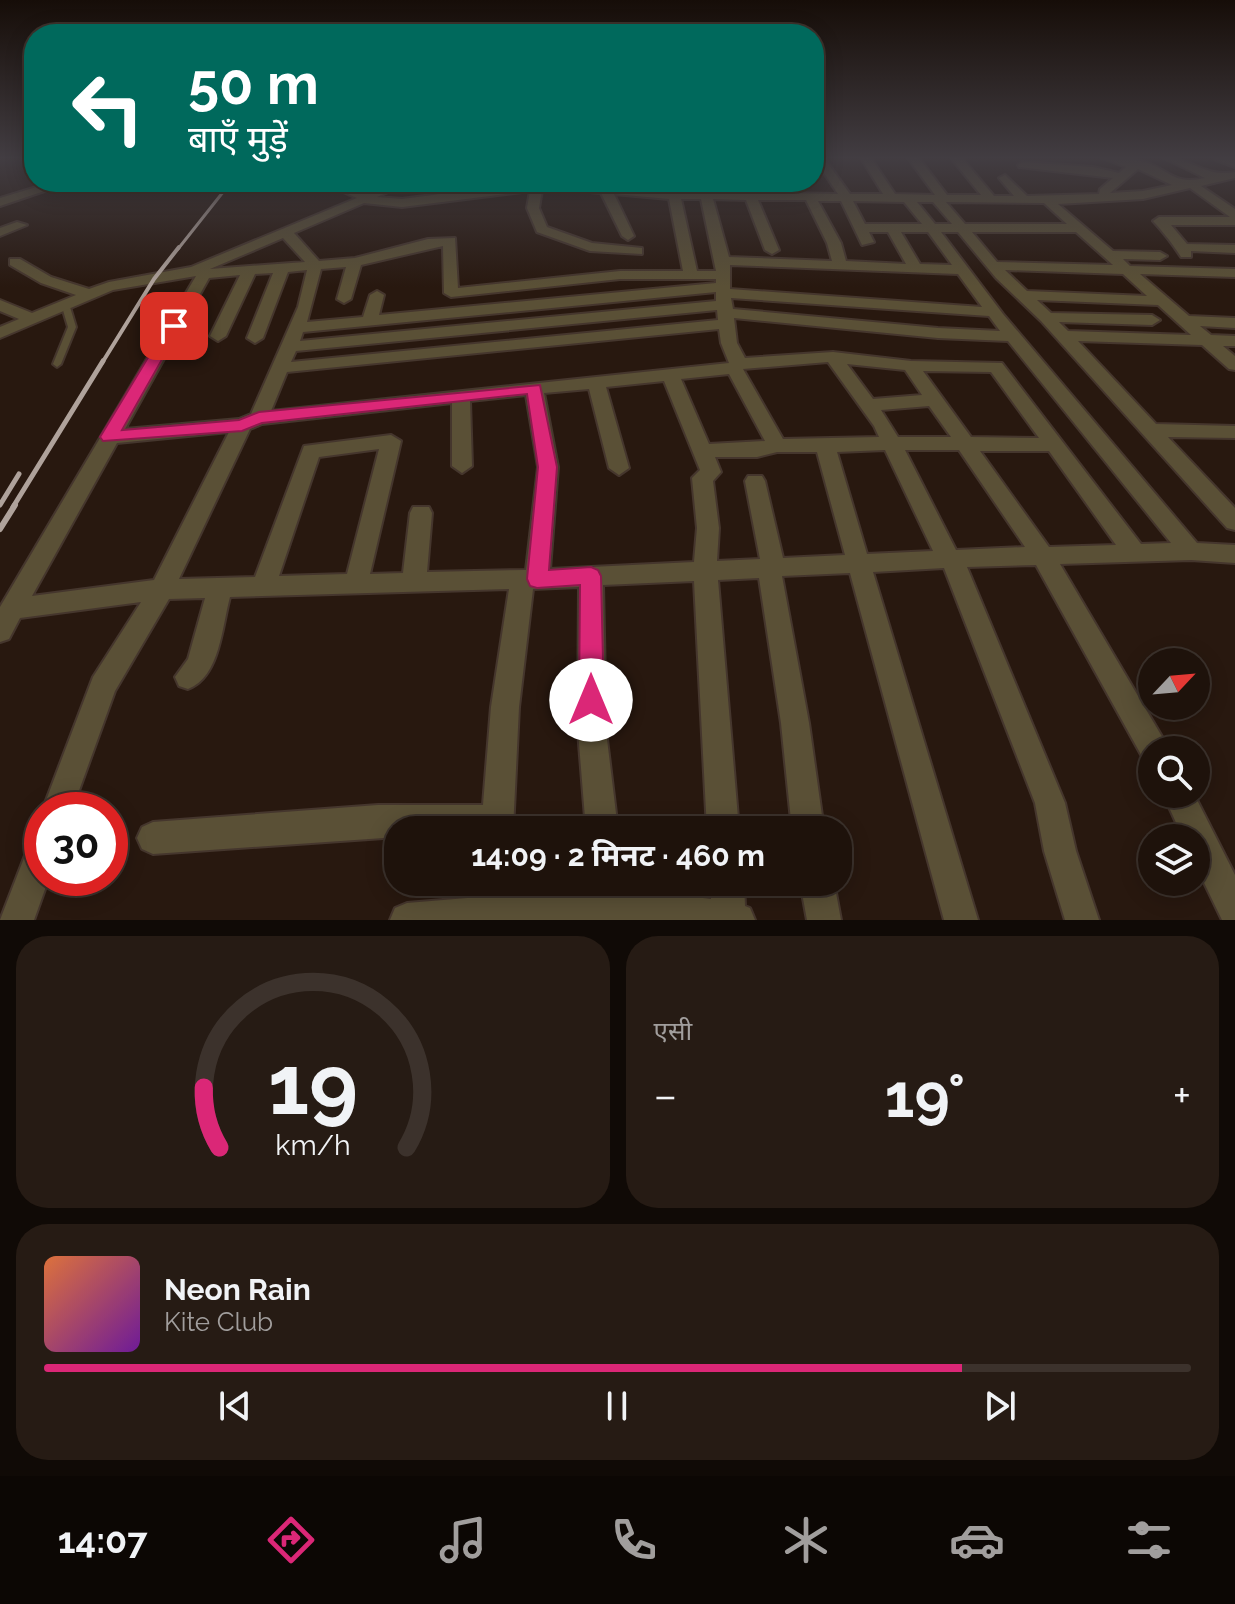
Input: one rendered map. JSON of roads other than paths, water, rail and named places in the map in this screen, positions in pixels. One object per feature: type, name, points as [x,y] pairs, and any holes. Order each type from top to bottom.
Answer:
[{"type":"street","points":[[6,620],[60,529],[199,272],[279,233],[362,201]]},
{"type":"street","points":[[384,201],[417,201]]},
{"type":"street","points":[[535,201],[533,208],[542,229],[590,247],[637,251]]},
{"type":"street","points":[[611,201],[628,236]]},
{"type":"street","points":[[675,201],[691,274]]},
{"type":"street","points":[[702,201],[724,294],[729,343],[737,366],[777,445]]},
{"type":"street","points":[[749,201],[772,250]]},
{"type":"street","points":[[815,201],[834,243],[840,267]]},
{"type":"street","points":[[846,201],[867,242]]},
{"type":"street","points":[[902,201],[934,228],[960,270],[1012,336],[1191,551]]},
{"type":"street","points":[[911,201],[1072,232],[1126,270],[1235,365]]},
{"type":"street","points":[[942,201],[1020,295],[1047,318],[1235,522]]},
{"type":"street","points":[[934,228],[948,210],[987,201]]},
{"type":"street","points":[[948,210],[1020,201]]},
{"type":"street","points":[[1053,201],[1072,232]]},
{"type":"street","points":[[1213,201],[1235,215]]},
{"type":"street","points":[[1166,210],[1178,220]]},
{"type":"street","points":[[1235,221],[1159,221],[1188,251],[1235,249]]},
{"type":"street","points":[[0,232],[21,225]]},
{"type":"street","points":[[858,228],[934,228]]},
{"type":"street","points":[[893,229],[916,270]]},
{"type":"street","points":[[973,242],[1072,232]]},
{"type":"street","points":[[279,233],[287,234],[315,265]]},
{"type":"street","points":[[0,333],[109,286],[199,272],[385,262],[428,243],[450,241],[451,293],[620,275],[691,274],[724,294]]},
{"type":"street","points":[[1107,255],[1160,256]]},
{"type":"street","points":[[15,262],[46,280],[91,295]]},
{"type":"street","points":[[344,299],[355,262]]},
{"type":"street","points":[[64,792],[103,686],[162,589],[280,368],[306,307],[315,265]]},
{"type":"street","points":[[994,266],[1235,273]]},
{"type":"street","points":[[280,368],[724,294],[840,267],[901,288],[935,308],[993,312]]},
{"type":"street","points":[[255,338],[282,268]]},
{"type":"street","points":[[293,337],[370,320],[724,294],[901,288],[916,270]]},
{"type":"street","points":[[916,270],[960,270]]},
{"type":"street","points":[[218,336],[249,271]]},
{"type":"street","points":[[293,337],[724,294],[938,333],[1012,336]]},
{"type":"street","points":[[370,320],[377,295]]},
{"type":"street","points":[[1020,295],[1162,301]]},
{"type":"street","points":[[0,305],[34,320]]},
{"type":"street","points":[[935,308],[938,333]]},
{"type":"street","points":[[1047,318],[1073,316],[1152,320]]},
{"type":"street","points":[[1185,321],[1235,323]]},
{"type":"street","points":[[1064,336],[1235,341]]},
{"type":"street","points":[[109,437],[833,357],[911,366],[996,367],[1135,553]]},
{"type":"street","points":[[833,357],[869,405],[892,443],[950,559],[1050,803],[1060,851],[1082,920]]},
{"type":"street","points":[[911,366],[1043,556],[1146,736]]},
{"type":"street","points":[[670,374],[711,472],[702,478],[708,528],[705,569],[722,816]]},
{"type":"street","points":[[596,381],[619,468]]},
{"type":"street","points":[[498,816],[505,707],[548,467],[534,388]]},
{"type":"street","points":[[461,396],[462,466]]},
{"type":"street","points":[[869,405],[934,400]]},
{"type":"street","points":[[1150,430],[1235,432]]},
{"type":"street","points":[[263,587],[311,451],[391,441],[356,584]]},
{"type":"street","points":[[702,451],[757,450],[777,445],[892,443],[1054,445]]},
{"type":"street","points":[[825,446],[961,920]]},
{"type":"street","points":[[755,481],[795,723],[806,816]]},
{"type":"street","points":[[414,583],[421,513]]},
{"type":"street","points":[[6,620],[162,589],[530,580],[705,569],[1191,551],[1235,554]]},
{"type":"street","points":[[591,576],[592,731],[601,816]]},
{"type":"street","points":[[188,677],[199,665],[220,588]]},
{"type":"street","points":[[1185,808],[1235,911]]},
{"type":"street","points":[[153,838],[384,821]]},
{"type":"street","points":[[17,920],[26,896]]},
{"type":"street","points":[[407,920],[496,897],[524,896]]},
{"type":"street","points":[[623,896],[734,919],[730,896]]},
{"type":"street","points":[[820,896],[824,920]]},
{"type":"lane","points":[[57,364],[72,327],[66,307]]},
{"type":"railway","points":[[178,249],[216,201]]},
{"type":"railway","points":[[102,363],[154,279],[179,247]]},
{"type":"railway","points":[[13,507],[103,361]]},
{"type":"railway","points":[[0,505],[19,474]]},
{"type":"railway","points":[[0,529],[15,505]]}]
